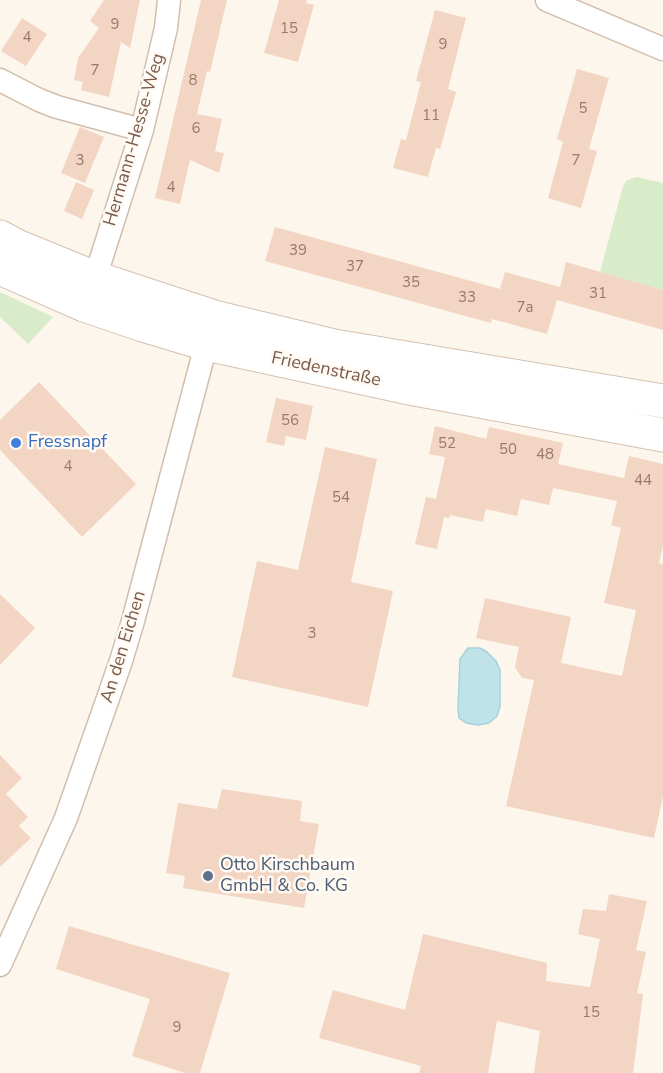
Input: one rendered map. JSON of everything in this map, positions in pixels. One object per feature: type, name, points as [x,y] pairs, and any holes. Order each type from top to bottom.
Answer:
[{"type":"main road","name":"Friedenstraße","points":[[0,237],[18,247],[95,278],[210,330],[404,387],[663,435]]},
{"type":"main road","name":"Friedenstraße","points":[[0,268],[84,305],[143,325],[210,330],[334,346],[663,400]]},
{"type":"street","name":"Hermann-Hesse-Weg","points":[[95,278],[142,130],[164,38],[169,0]]},
{"type":"street","points":[[548,0],[663,49]]},
{"type":"street","points":[[0,80],[48,104],[142,130]]},
{"type":"street","name":"An den Eichen","points":[[0,965],[66,818],[121,661],[134,621],[210,330]]},
{"type":"green space","points":[[637,177],[663,183],[663,290],[600,272],[623,186],[627,180]]},
{"type":"green space","points":[[0,292],[53,317],[28,344],[0,317]]},
{"type":"water","points":[[468,648],[480,648],[487,652],[496,661],[500,670],[500,706],[497,716],[489,723],[478,725],[466,723],[459,718],[460,659]]},
{"type":"building","points":[[104,0],[140,0],[130,48],[121,42],[109,97],[81,90],[83,82],[74,80],[78,58],[99,28],[90,21]]},
{"type":"building","points":[[201,0],[227,0],[210,72],[207,71],[197,114],[222,119],[215,151],[224,153],[219,173],[190,160],[180,204],[155,198]]},
{"type":"building","points":[[279,0],[307,0],[306,3],[314,5],[298,62],[264,53]]},
{"type":"building","points":[[435,10],[466,18],[448,89],[456,92],[440,149],[436,148],[428,177],[393,168],[401,139],[406,140],[421,82],[416,81]]},
{"type":"building","points":[[22,18],[47,34],[26,66],[1,51]]},
{"type":"building","points":[[577,69],[609,78],[589,149],[597,151],[581,208],[548,198],[563,142],[557,139]]},
{"type":"building","points":[[80,127],[104,137],[85,183],[61,173]]},
{"type":"building","points":[[76,182],[94,190],[82,219],[64,211]]},
{"type":"building","points":[[275,227],[500,289],[505,272],[560,287],[566,262],[663,290],[663,330],[557,300],[547,334],[492,319],[491,323],[265,261]]},
{"type":"building","points":[[39,382],[136,484],[82,537],[0,450],[0,420]]},
{"type":"building","points":[[276,398],[313,406],[306,440],[286,436],[284,446],[266,442]]},
{"type":"building","points":[[435,426],[486,439],[489,427],[563,443],[558,464],[624,478],[629,456],[663,464],[663,545],[659,563],[663,564],[663,796],[654,838],[506,806],[534,680],[522,678],[515,667],[519,647],[476,638],[485,598],[571,617],[561,663],[622,676],[636,610],[604,603],[621,528],[611,525],[617,501],[553,488],[549,505],[521,499],[517,516],[486,509],[483,522],[450,515],[449,518],[444,517],[437,549],[415,544],[426,497],[436,499],[445,457],[429,454]]},
{"type":"building","points":[[325,447],[377,459],[351,582],[393,591],[368,707],[232,677],[257,561],[298,570]]},
{"type":"building","points":[[0,594],[35,628],[0,665]]},
{"type":"building","points":[[0,755],[22,778],[6,794],[28,817],[19,826],[31,838],[0,867]]},
{"type":"building","points":[[222,789],[302,801],[300,821],[319,824],[304,908],[183,888],[185,876],[166,873],[178,803],[217,809]]},
{"type":"building","points":[[609,894],[647,901],[636,950],[646,952],[637,993],[643,994],[633,1073],[534,1073],[540,1031],[497,1021],[488,1073],[419,1073],[421,1066],[319,1038],[333,990],[405,1010],[423,934],[547,963],[546,981],[590,987],[600,939],[578,934],[583,909],[606,911]]},
{"type":"building","points":[[69,926],[230,973],[200,1073],[185,1073],[132,1056],[150,999],[56,969]]},
{"type":"place","name":"Fressnapf","points":[[16,443]]},
{"type":"place","name":"Otto Kirschbaum GmbH & Co. KG","points":[[208,876]]}]
